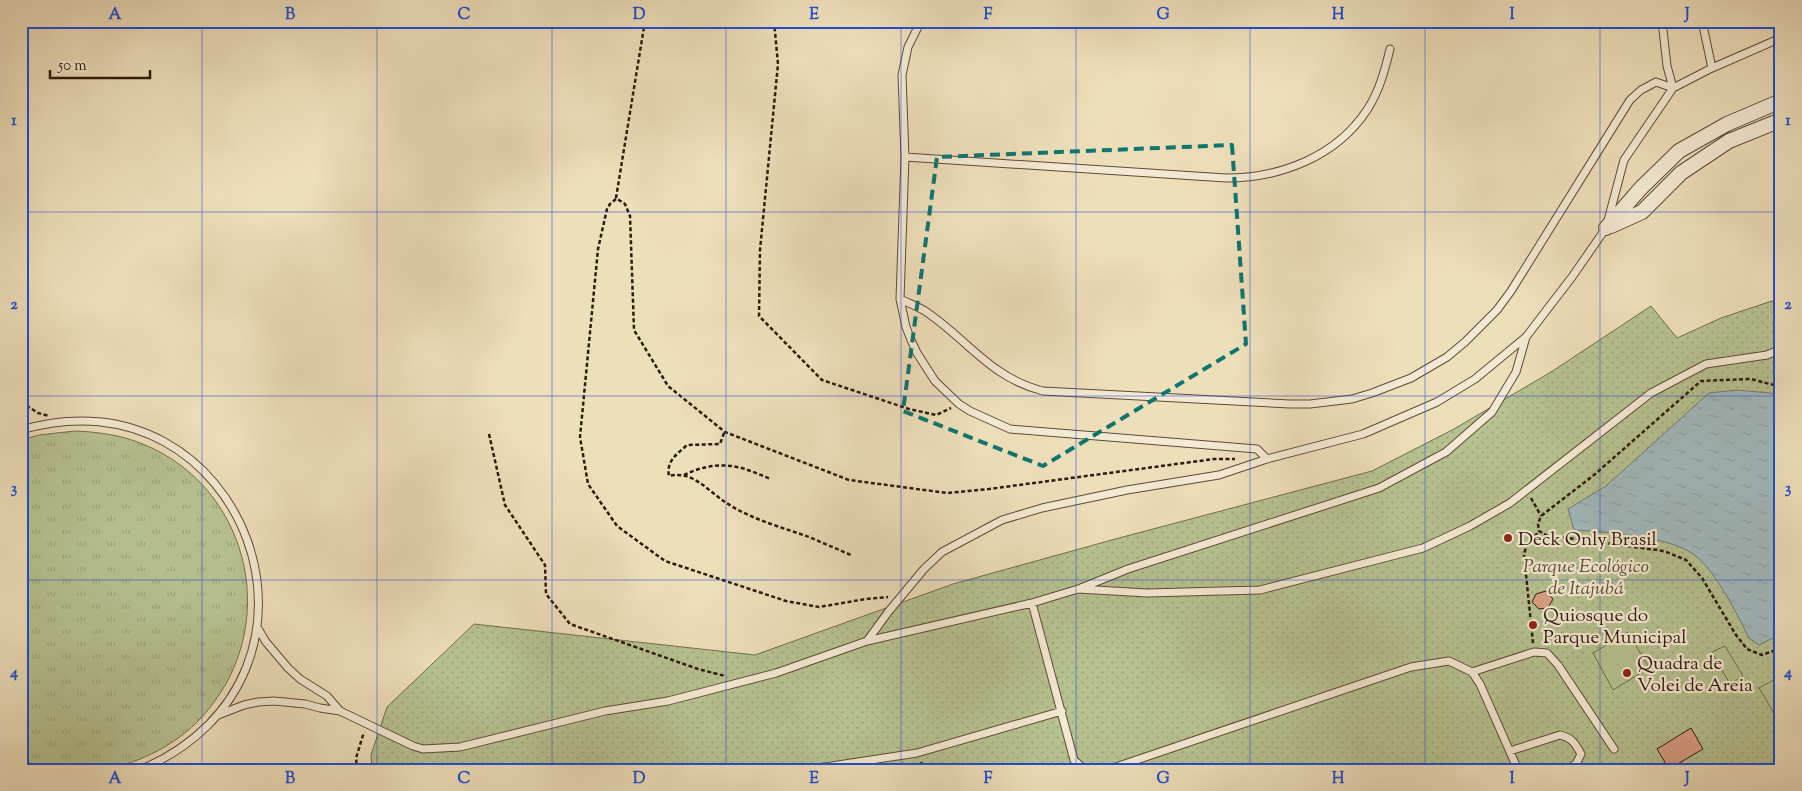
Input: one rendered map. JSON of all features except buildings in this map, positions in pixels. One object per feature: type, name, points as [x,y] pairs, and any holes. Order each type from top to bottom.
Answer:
[{"type":"street","points":[[1606,228],[1641,188],[1680,151],[1727,124],[1781,101]]},
{"type":"street","points":[[1606,228],[1642,212],[1681,172],[1729,142],[1781,120]]},
{"type":"lane","points":[[921,21],[908,47],[902,75],[905,157],[900,299],[906,327],[917,353],[935,381],[959,404],[981,417],[1010,429],[1257,450],[1268,459]]},
{"type":"lane","points":[[1662,21],[1667,66],[1673,88]]},
{"type":"lane","points":[[1702,21],[1712,68]]},
{"type":"lane","points":[[867,641],[924,569],[942,552],[1002,520],[1042,508],[1127,490],[1219,475],[1268,459],[1363,434],[1437,402],[1475,379],[1526,337],[1572,277],[1606,228],[1624,160],[1673,88],[1712,68],[1781,38]]},
{"type":"lane","points":[[905,157],[1226,178],[1244,178],[1277,172],[1294,167],[1324,151],[1358,122],[1374,97],[1385,69],[1390,49]]},
{"type":"lane","points":[[900,299],[925,311],[1000,372],[1020,383],[1043,391],[1290,404],[1331,402],[1372,393],[1411,378],[1429,368],[1459,347],[1482,327],[1511,291],[1630,100],[1640,90],[1656,82],[1673,88]]},
{"type":"lane","points":[[218,715],[244,705],[274,701],[305,704],[340,711],[423,749],[460,747],[605,711],[668,701],[776,673],[867,641],[1032,603],[1379,488],[1446,452],[1492,412],[1516,372],[1526,337]]},
{"type":"lane","points":[[1078,589],[1148,593],[1260,590],[1423,548],[1470,526],[1510,503],[1651,392],[1706,364],[1767,355],[1781,350]]},
{"type":"lane","points":[[21,430],[55,422],[94,422],[132,429],[168,445],[200,468],[226,497],[251,550],[257,578],[257,627],[253,646],[239,682],[218,715],[190,742],[174,753],[140,770]]},
{"type":"lane","points":[[1032,603],[1074,760],[1085,770]]},
{"type":"lane","points":[[257,627],[288,668],[327,696],[340,711]]},
{"type":"lane","points":[[1472,672],[1534,652],[1547,653],[1558,665],[1614,749]]},
{"type":"lane","points":[[1107,770],[1412,667],[1449,661],[1472,672],[1480,684],[1518,770]]},
{"type":"lane","points":[[805,770],[917,753],[1062,711]]},
{"type":"lane","points":[[1510,750],[1560,735],[1567,737],[1574,740],[1580,754],[1576,764],[1566,770]]},
{"type":"path","points":[[645,21],[616,198],[607,210],[598,249],[580,437],[588,484],[618,526],[665,561],[786,601],[819,607],[866,599],[902,596]]},
{"type":"path","points":[[774,21],[778,64],[760,250],[759,316],[822,380],[909,409],[936,415],[959,404]]},
{"type":"path","points":[[616,198],[625,204],[630,216],[634,330],[668,386],[724,432],[849,480],[947,492],[989,489],[1214,459],[1240,459]]},
{"type":"path","points":[[1534,652],[1524,555],[1526,547],[1539,531],[1538,524],[1541,516],[1594,475],[1701,381],[1751,379],[1781,387]]},
{"type":"path","points":[[21,402],[38,413],[53,418],[55,422]]},
{"type":"path","points":[[724,432],[720,444],[687,445],[669,463],[667,469],[669,476],[678,474],[695,479],[726,503],[759,520],[810,538],[851,556]]},
{"type":"path","points":[[489,434],[505,505],[545,565],[546,594],[570,624],[698,669],[743,681]]},
{"type":"path","points":[[683,475],[697,468],[738,466],[771,479]]},
{"type":"path","points":[[1526,490],[1541,516]]},
{"type":"path","points":[[1539,531],[1546,535],[1664,551],[1686,560],[1702,578],[1736,635],[1747,649],[1762,655],[1781,648]]},
{"type":"path","points":[[357,770],[356,758],[367,724]]},
{"type":"highlighted area","points":[[1232,145],[1246,344],[1043,466],[903,411],[937,157]]},
{"type":"green space","name":"Parque Ecológico de Itajubá","points":[[1781,298],[1781,770],[372,770],[371,755],[387,707],[474,624],[755,655],[953,584],[1372,471],[1454,429],[1551,372],[1651,306],[1677,338],[1721,318]]},
{"type":"green space","points":[[75,431],[110,435],[145,445],[180,465],[208,491],[228,522],[242,557],[247,594],[245,631],[234,668],[206,713],[186,732],[152,754],[126,764],[87,770],[60,769],[21,760],[21,440],[39,435]]},
{"type":"green space","points":[[1628,632],[1649,668],[1613,690],[1593,653]]},
{"type":"green space","points":[[1725,646],[1743,676],[1730,684],[1712,652]]},
{"type":"green space","points":[[1781,676],[1781,719],[1778,720],[1759,688]]},
{"type":"water","points":[[1737,390],[1770,393],[1781,397],[1781,641],[1778,642],[1775,637],[1759,645],[1749,638],[1733,606],[1712,573],[1697,557],[1672,544],[1639,536],[1574,530],[1568,509],[1606,486],[1709,393]]},
{"type":"place","name":"Deck Only Brasil","points":[[1508,538]]},
{"type":"place","name":"Quiosque do Parque Municipal","points":[[1533,625]]},
{"type":"place","name":"Quadra de Volei de Areia","points":[[1627,673]]}]
